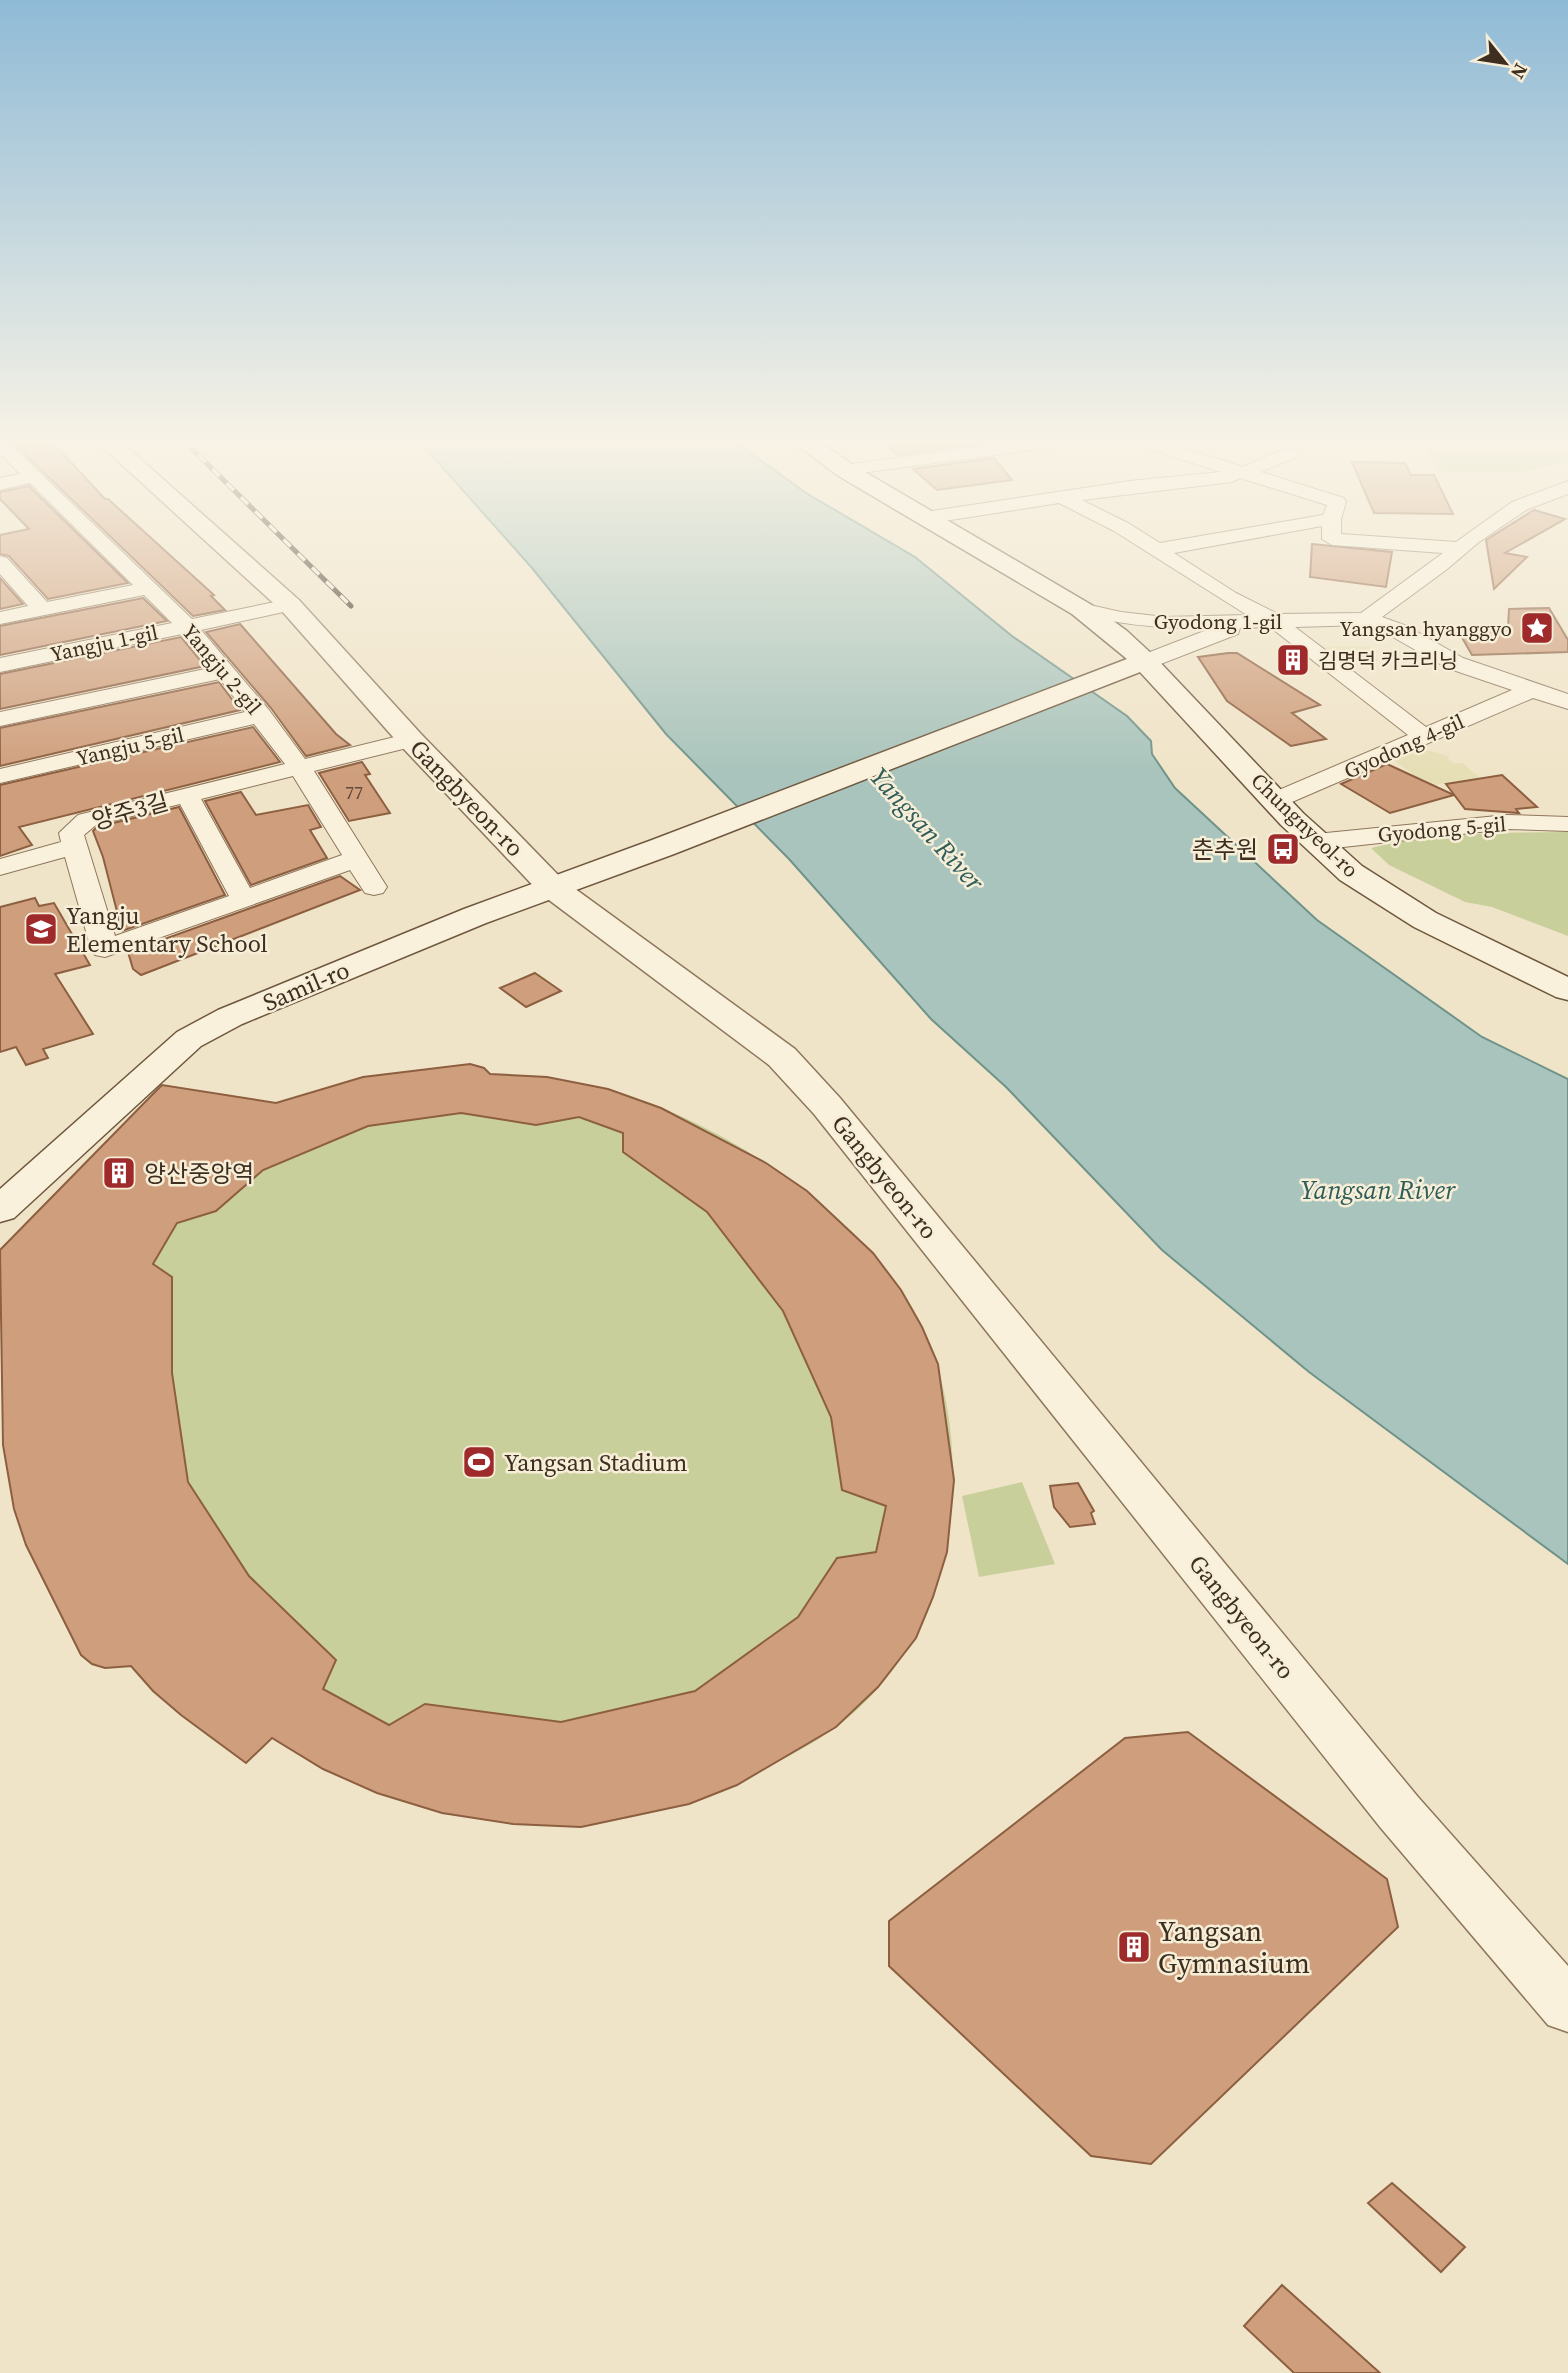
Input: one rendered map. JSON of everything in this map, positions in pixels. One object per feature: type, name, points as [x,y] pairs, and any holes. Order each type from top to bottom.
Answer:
[{"type":"main road","name":"Gangbyeon-ro","points":[[231,552],[290,605],[411,740],[552,887],[782,1058],[827,1106],[1399,1812],[1568,2007]]},
{"type":"main road","name":"Chungnyeol-ro","points":[[983,552],[1081,609],[1145,662],[1316,842],[1350,873],[1404,907],[1568,990]]},
{"type":"main road","name":"Samil-ro","points":[[0,1210],[189,1039],[230,1017],[552,887],[1145,662]]},
{"type":"street","name":"Yangju 2-gil","points":[[110,552],[186,625],[261,715],[300,768],[374,887]]},
{"type":"street","points":[[1158,552],[1229,597],[1276,622],[1425,737]]},
{"type":"street","points":[[1366,619],[1455,552]]},
{"type":"street","points":[[0,562],[42,609]]},
{"type":"street","points":[[0,618],[148,588]]},
{"type":"street","name":"Yangju 1-gil","points":[[0,665],[290,605]]},
{"type":"street","name":"Gyodong 1-gil","points":[[1081,609],[1155,622],[1248,623],[1366,619]]},
{"type":"street","points":[[1366,619],[1399,631],[1455,663],[1568,702]]},
{"type":"street","points":[[1145,662],[1248,623]]},
{"type":"street","points":[[0,719],[225,671]]},
{"type":"street","name":"Gyodong 4-gil","points":[[1276,800],[1532,690]]},
{"type":"street","name":"Yangju 5-gil","points":[[0,776],[261,715]]},
{"type":"street","name":"양주3길","points":[[187,795],[244,900],[104,949],[71,833],[87,820],[187,795],[300,768],[411,740]]},
{"type":"street","name":"Gyodong 5-gil","points":[[1316,842],[1507,822],[1568,824]]},
{"type":"street","points":[[0,867],[73,847]]},
{"type":"street","points":[[244,900],[356,859]]},
{"type":"shaded area","points":[[1368,646],[1378,661],[1333,661],[1318,647]]},
{"type":"shaded area","points":[[1418,747],[1450,757],[1447,759],[1453,763],[1462,763],[1481,779],[1462,790],[1453,782],[1429,786],[1392,759]]},
{"type":"green space","points":[[1568,832],[1568,936],[1492,907],[1465,902],[1389,865],[1371,848],[1444,836]]},
{"type":"green space","name":"Yangsan Stadium","points":[[470,1064],[484,1068],[491,1074],[578,1083],[607,1089],[652,1104],[698,1124],[790,1180],[832,1213],[869,1250],[900,1289],[933,1351],[949,1420],[953,1491],[947,1545],[929,1605],[916,1633],[881,1685],[835,1728],[755,1774],[676,1806],[593,1825],[573,1825],[552,1820],[272,1738],[246,1763],[185,1718],[131,1667],[104,1668],[85,1659],[52,1599],[29,1548],[12,1496],[7,1469],[3,1411],[264,1107],[363,1077]]},
{"type":"green space","points":[[1022,1482],[1055,1564],[979,1577],[962,1496]]},
{"type":"water","name":"Yangsan River","points":[[518,552],[906,552],[1012,636],[1127,716],[1151,741],[1152,754],[1175,788],[1317,920],[1482,1037],[1568,1079],[1568,1564],[1309,1372],[1162,1250],[1006,1087],[931,1019],[789,859],[666,734]]},
{"type":"building","points":[[0,552],[96,552],[128,583],[48,599],[9,556]]},
{"type":"building","points":[[126,552],[166,552],[214,595],[211,596],[225,610],[193,616]]},
{"type":"building","points":[[1312,552],[1392,552],[1386,587],[1310,577]]},
{"type":"building","points":[[1488,552],[1507,552],[1505,553],[1527,557],[1494,589]]},
{"type":"building","points":[[0,578],[23,604],[0,609]]},
{"type":"building","points":[[143,598],[167,621],[0,655],[0,626]]},
{"type":"building","points":[[1549,608],[1568,640],[1568,652],[1472,655],[1456,627],[1508,627],[1509,609]]},
{"type":"building","points":[[240,624],[336,734],[350,745],[306,756],[271,708],[206,632]]},
{"type":"building","points":[[181,637],[205,666],[0,709],[0,674]]},
{"type":"building","points":[[1237,653],[1320,705],[1292,713],[1326,739],[1291,746],[1227,701],[1198,657]]},
{"type":"building","points":[[219,682],[240,710],[0,766],[0,728]]},
{"type":"building","points":[[253,727],[280,762],[19,827],[32,845],[0,856],[0,785]]},
{"type":"building","points":[[362,762],[370,774],[365,775],[390,813],[349,821],[319,773]]},
{"type":"building","points":[[1387,764],[1454,795],[1390,813],[1341,784]]},
{"type":"building","points":[[1502,775],[1537,807],[1516,809],[1519,813],[1465,809],[1446,784]]},
{"type":"building","points":[[241,792],[256,815],[308,805],[321,827],[310,830],[327,858],[251,885],[205,801]]},
{"type":"building","points":[[179,807],[225,895],[122,931],[103,857],[93,831],[97,827]]},
{"type":"building","points":[[340,876],[360,890],[141,975],[133,969],[128,952]]},
{"type":"building","name":"Yangju Elementary School","points":[[35,898],[39,906],[54,903],[90,965],[55,974],[93,1034],[43,1049],[48,1058],[26,1065],[16,1047],[0,1052],[0,907]]},
{"type":"building","points":[[535,973],[561,991],[526,1007],[500,988]]},
{"type":"building","points":[[470,1064],[484,1068],[490,1074],[547,1077],[608,1089],[661,1108],[766,1163],[807,1191],[873,1253],[901,1290],[922,1327],[938,1364],[954,1480],[947,1552],[916,1638],[878,1687],[836,1727],[737,1785],[689,1804],[581,1827],[513,1824],[442,1813],[377,1793],[323,1769],[272,1738],[246,1763],[181,1715],[153,1691],[131,1666],[105,1668],[92,1664],[81,1655],[26,1545],[14,1509],[3,1445],[0,1250],[162,1085],[276,1103],[363,1077]],"holes":[[[461,1113],[536,1125],[579,1117],[623,1133],[623,1152],[707,1212],[783,1311],[831,1417],[842,1490],[886,1506],[876,1552],[837,1558],[798,1617],[695,1691],[561,1722],[425,1704],[389,1725],[323,1689],[336,1660],[249,1576],[188,1482],[172,1373],[172,1277],[153,1264],[177,1223],[216,1211],[263,1170],[368,1126]]]},
{"type":"building","points":[[1078,1483],[1094,1511],[1091,1513],[1095,1524],[1070,1527],[1054,1507],[1050,1486]]},
{"type":"building","name":"Yangsan Gymnasium","points":[[1188,1732],[1387,1879],[1398,1927],[1151,2164],[1091,2156],[889,1966],[889,1921],[1125,1738]]},
{"type":"building","points":[[1392,2183],[1465,2247],[1441,2272],[1368,2203]]},
{"type":"building","points":[[1282,2285],[1380,2373],[1294,2373],[1244,2326]]},
{"type":"railway","points":[[296,552],[351,606]]},
{"type":"place","name":"Yangsan hyanggyo","points":[[1537,628]]},
{"type":"place","name":"김명덕 카크리닝","points":[[1293,660]]},
{"type":"place","name":"춘추원","points":[[1283,849]]},
{"type":"place","name":"Yangju Elementary School","points":[[41,929]]},
{"type":"place","name":"양산중앙역","points":[[119,1173]]},
{"type":"place","name":"Yangsan Stadium","points":[[479,1462]]},
{"type":"place","name":"Yangsan Gymnasium","points":[[1134,1947]]}]
